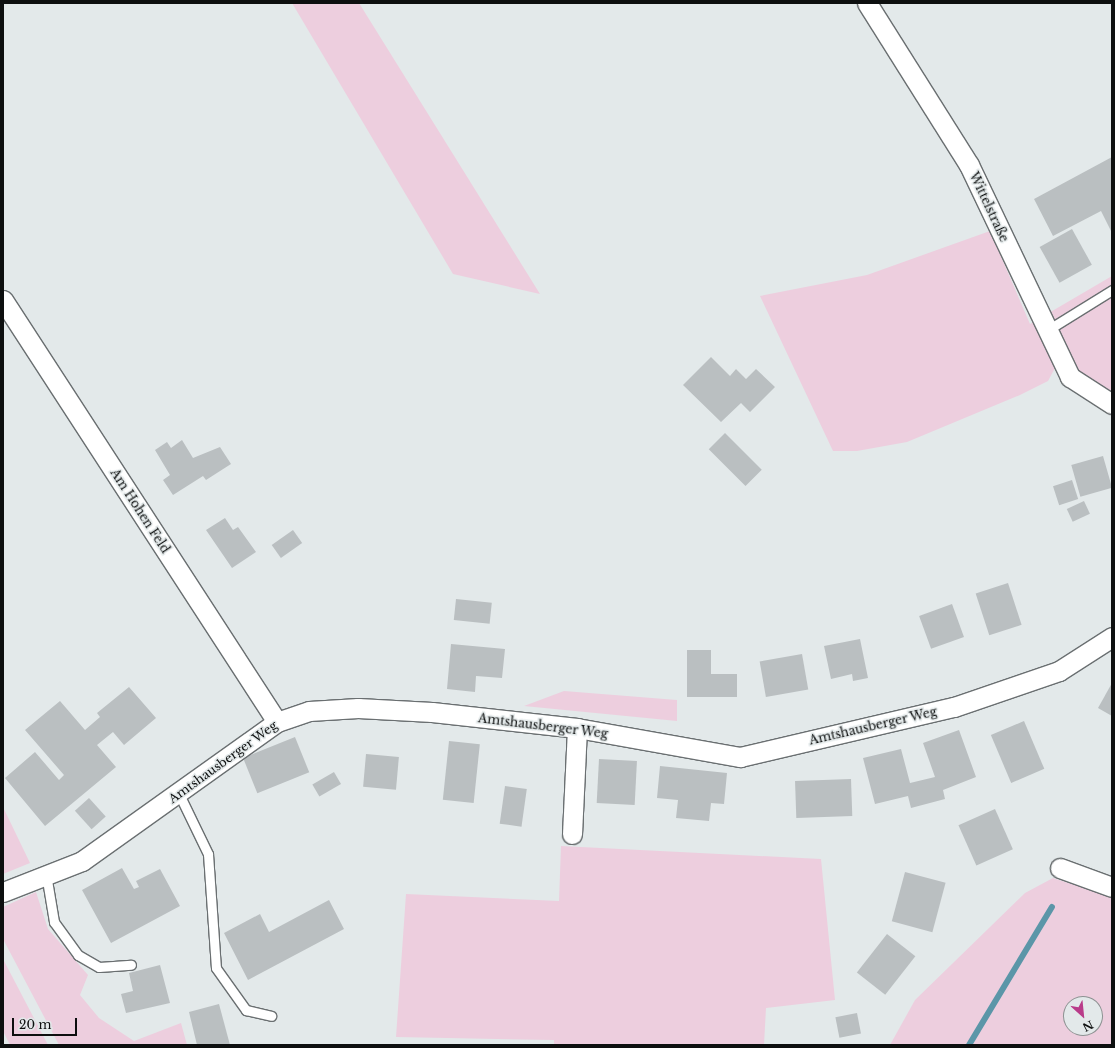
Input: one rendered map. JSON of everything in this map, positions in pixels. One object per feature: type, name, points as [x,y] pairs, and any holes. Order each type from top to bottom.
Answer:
[{"type":"street","name":"Wittelstraße","points":[[867,3],[969,165],[1045,332],[1070,377],[1112,404]]},
{"type":"street","name":"Am Hohen Feld","points":[[3,300],[277,722]]},
{"type":"street","name":"Amtshausberger Weg","points":[[3,892],[82,861],[179,794],[277,722],[309,711],[358,708],[577,728],[740,757],[954,707],[1059,671],[1112,637]]},
{"type":"street","points":[[572,834],[577,728]]},
{"type":"street","points":[[1060,868],[1112,887]]},
{"type":"lane","points":[[1045,332],[1112,290]]},
{"type":"lane","points":[[179,794],[208,854],[216,968],[246,1010],[271,1016]]},
{"type":"lane","points":[[46,874],[54,922],[78,956],[99,967],[131,965]]},
{"type":"shaded area","points":[[292,3],[359,3],[540,294],[453,274]]},
{"type":"shaded area","points":[[990,231],[1030,324],[1112,276],[1112,397],[1077,378],[1065,386],[1055,368],[1048,381],[1020,395],[907,442],[857,451],[833,451],[760,296],[867,275]]},
{"type":"shaded area","points":[[564,691],[677,700],[677,721],[524,706]]},
{"type":"shaded area","points":[[3,807],[30,863],[3,874]]},
{"type":"shaded area","points":[[561,846],[821,859],[835,1000],[766,1008],[764,1045],[554,1045],[554,1040],[396,1037],[406,894],[559,901]]},
{"type":"shaded area","points":[[1053,878],[1112,897],[1112,1045],[890,1045],[915,1000],[1025,893]]},
{"type":"shaded area","points":[[36,892],[48,929],[88,975],[80,995],[99,1018],[134,1041],[181,1023],[187,1045],[59,1045],[3,939],[3,907]]},
{"type":"shaded area","points":[[3,959],[48,1045],[10,1045],[3,1031]]},
{"type":"building","points":[[1112,157],[1112,233],[1101,211],[1053,236],[1034,199]]},
{"type":"building","points":[[1072,229],[1092,265],[1060,283],[1040,247]]},
{"type":"building","points":[[711,357],[730,376],[736,369],[746,379],[756,369],[775,387],[750,412],[741,403],[721,422],[683,385]]},
{"type":"building","points":[[725,433],[762,470],[746,486],[709,449]]},
{"type":"building","points":[[182,440],[193,458],[220,447],[231,464],[206,480],[203,476],[173,495],[163,480],[170,475],[155,450],[167,442],[171,448]]},
{"type":"building","points":[[1103,456],[1112,488],[1080,497],[1071,465]]},
{"type":"building","points":[[1072,480],[1078,499],[1059,505],[1053,486]]},
{"type":"building","points":[[1084,501],[1090,514],[1073,522],[1067,509]]},
{"type":"building","points":[[225,518],[233,530],[238,527],[256,552],[232,568],[206,530]]},
{"type":"building","points":[[293,530],[302,543],[281,558],[272,545]]},
{"type":"building","points":[[1008,583],[1022,625],[989,635],[976,594]]},
{"type":"building","points":[[456,599],[492,603],[490,624],[454,620]]},
{"type":"building","points":[[952,604],[964,637],[931,649],[919,616]]},
{"type":"building","points":[[860,639],[868,678],[853,681],[852,674],[831,679],[824,646]]},
{"type":"building","points":[[451,644],[505,649],[502,678],[476,676],[475,692],[447,689]]},
{"type":"building","points":[[687,650],[711,650],[711,674],[737,674],[737,697],[687,697]]},
{"type":"building","points":[[802,654],[808,689],[766,697],[760,661]]},
{"type":"building","points":[[1112,683],[1112,716],[1098,708]]},
{"type":"building","points":[[129,687],[156,718],[124,745],[113,732],[97,745],[116,767],[45,826],[5,778],[35,752],[59,780],[64,775],[25,730],[60,701],[85,730],[100,717],[97,713]]},
{"type":"building","points":[[1024,721],[1044,769],[1011,783],[991,735]]},
{"type":"building","points":[[959,730],[976,777],[943,790],[945,799],[911,808],[908,796],[875,804],[863,758],[901,749],[910,783],[935,777],[923,743]]},
{"type":"building","points":[[295,737],[309,772],[257,793],[243,758]]},
{"type":"building","points":[[449,741],[480,744],[474,803],[443,800]]},
{"type":"building","points":[[366,754],[399,757],[396,790],[363,787]]},
{"type":"building","points":[[599,759],[637,761],[635,805],[597,803]]},
{"type":"building","points":[[660,766],[727,773],[724,804],[711,803],[709,821],[676,818],[678,800],[657,798]]},
{"type":"building","points":[[334,772],[341,784],[319,797],[312,784]]},
{"type":"building","points":[[851,779],[852,816],[796,818],[795,781]]},
{"type":"building","points":[[505,786],[527,789],[521,827],[500,824]]},
{"type":"building","points":[[89,798],[106,817],[92,829],[75,811]]},
{"type":"building","points":[[995,809],[1013,849],[976,865],[958,825]]},
{"type":"building","points":[[122,868],[134,889],[139,887],[136,881],[160,869],[180,906],[111,943],[82,890]]},
{"type":"building","points":[[905,872],[946,883],[932,932],[892,921]]},
{"type":"building","points":[[329,900],[344,929],[248,980],[224,933],[260,914],[269,932]]},
{"type":"building","points":[[887,934],[915,956],[885,995],[857,973]]},
{"type":"building","points":[[160,965],[170,1003],[126,1013],[121,994],[133,991],[129,973]]},
{"type":"building","points":[[219,1004],[230,1045],[197,1045],[189,1012]]},
{"type":"building","points":[[857,1013],[861,1034],[839,1038],[835,1017]]},
{"type":"waterway","points":[[969,1045],[1052,907]]}]
